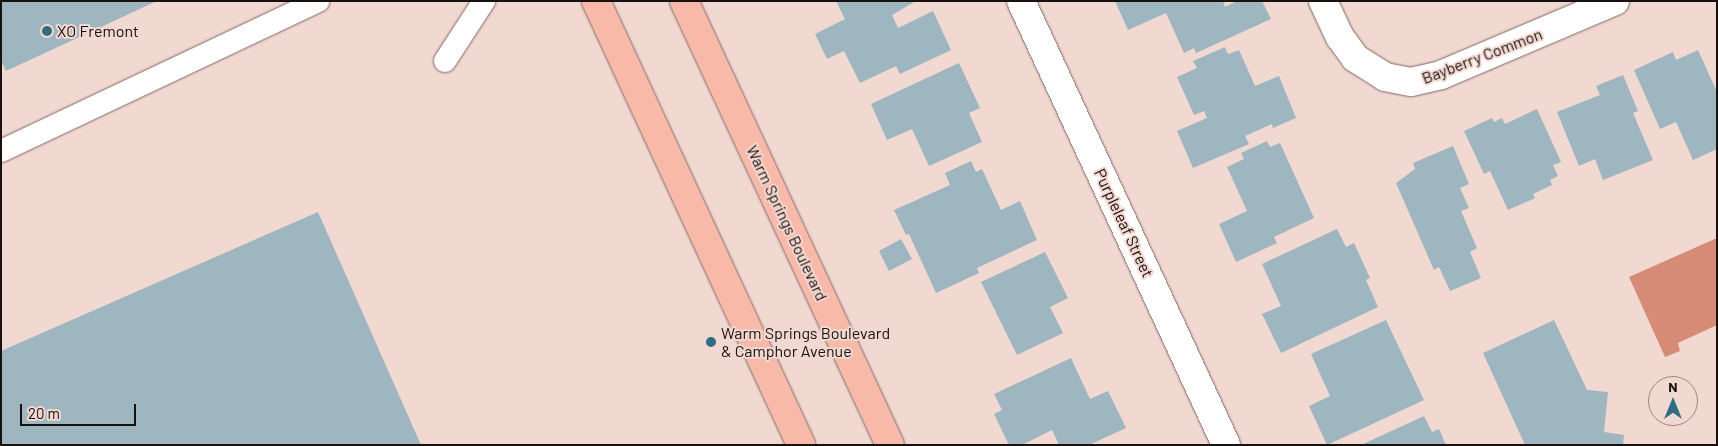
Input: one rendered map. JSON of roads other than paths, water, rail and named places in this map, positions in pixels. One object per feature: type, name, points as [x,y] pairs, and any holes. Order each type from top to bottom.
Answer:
[{"type":"main road","points":[[596,1],[801,445]]},
{"type":"main road","name":"Warm Springs Boulevard","points":[[684,1],[890,445]]},
{"type":"street","name":"Purpleleaf Street","points":[[1021,1],[1226,445]]},
{"type":"street","name":"Bayberry Common","points":[[1323,1],[1340,37],[1355,58],[1367,69],[1385,77],[1411,82],[1441,75],[1615,1]]},
{"type":"lane","points":[[1,151],[318,1]]},
{"type":"lane","points":[[445,61],[484,1]]},
{"type":"place","name":"XO Fremont","points":[[47,31]]},
{"type":"place","name":"Warm Springs Boulevard & Camphor Avenue","points":[[711,342]]}]
